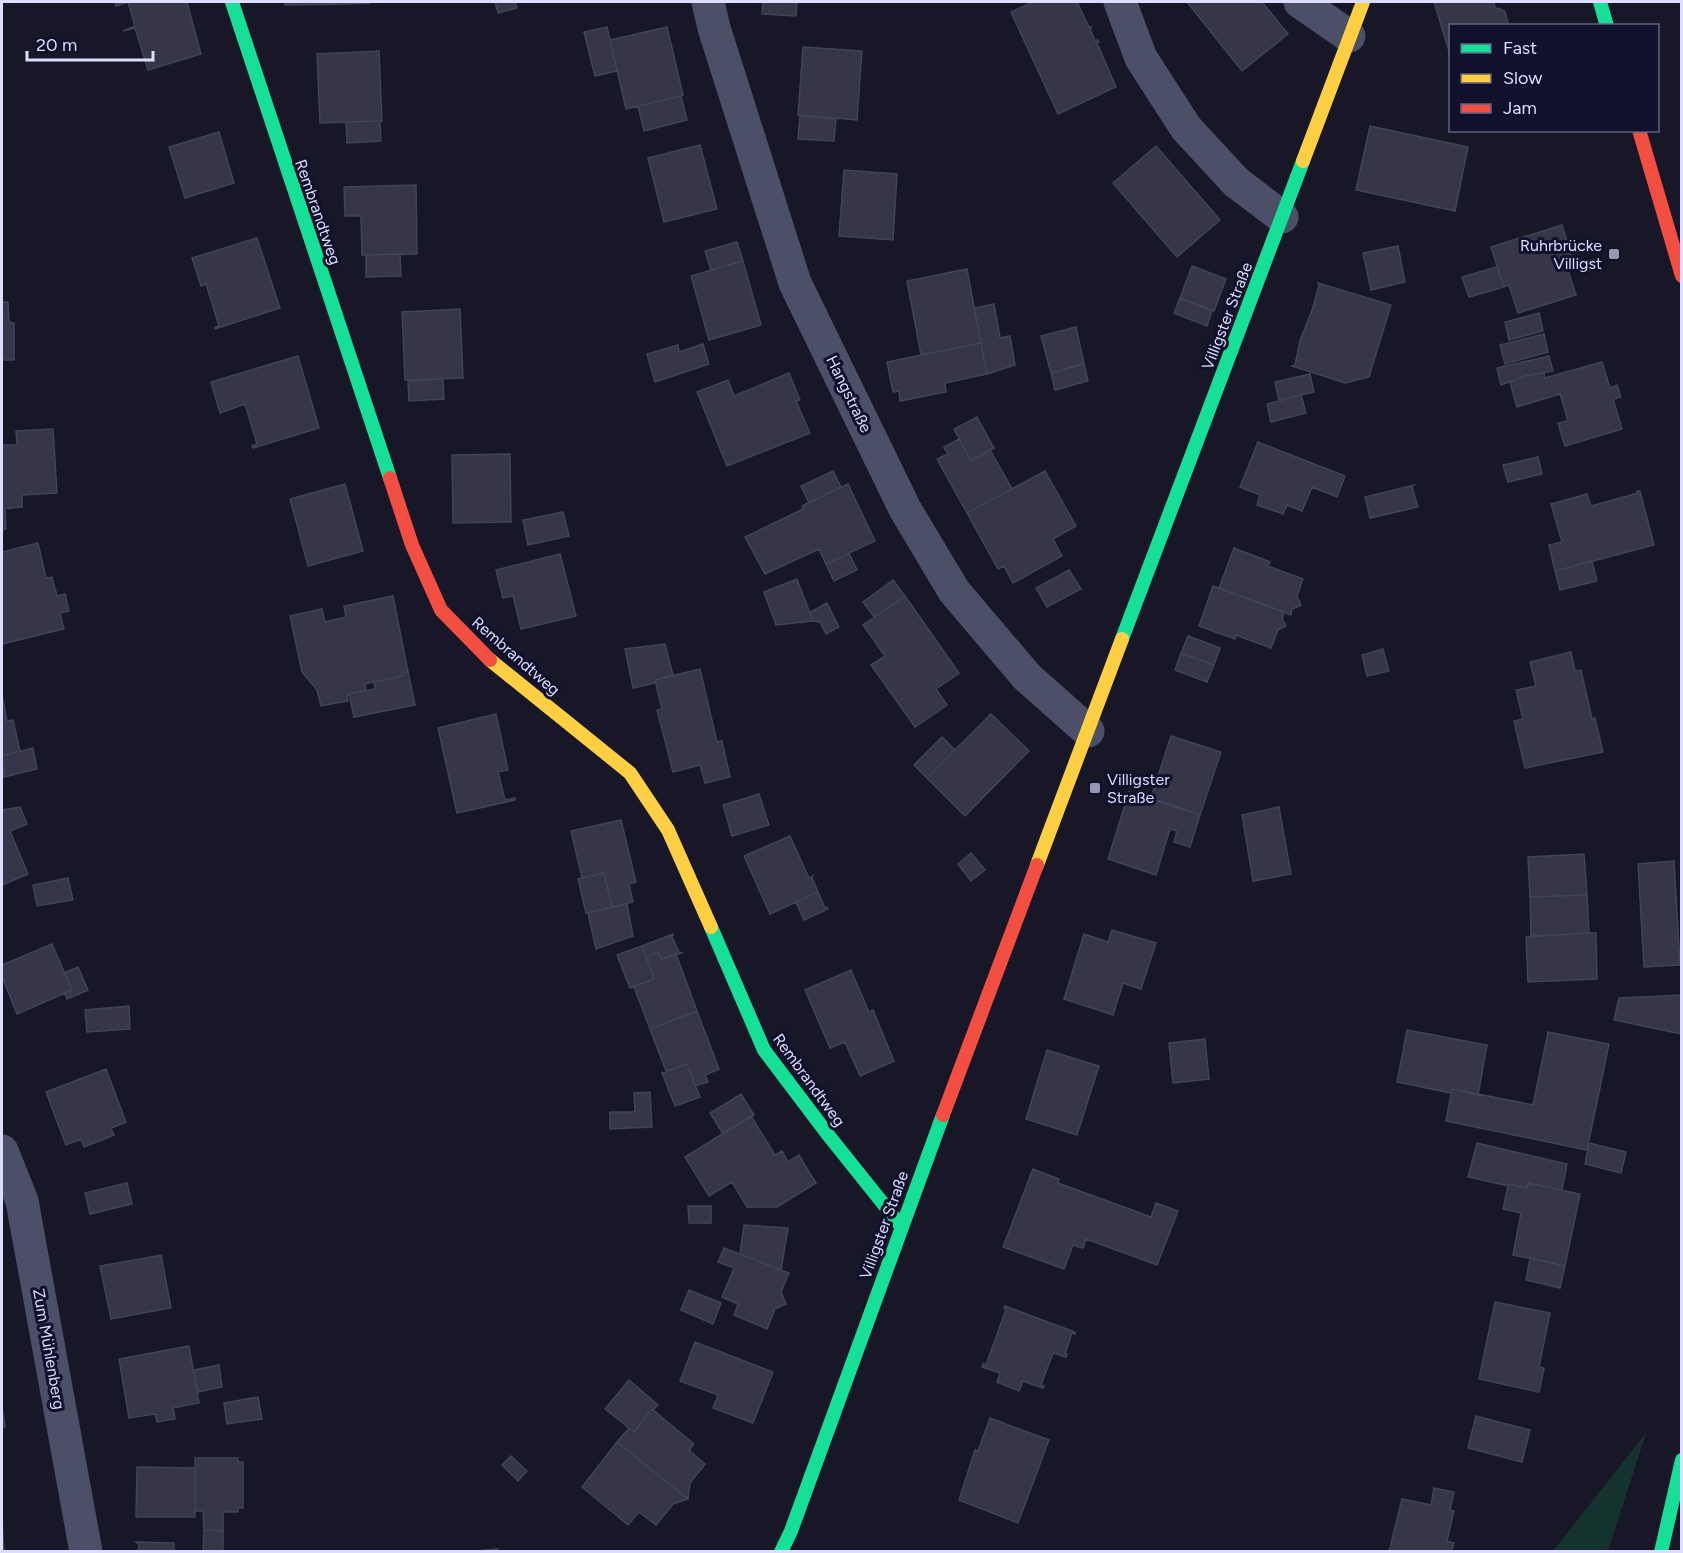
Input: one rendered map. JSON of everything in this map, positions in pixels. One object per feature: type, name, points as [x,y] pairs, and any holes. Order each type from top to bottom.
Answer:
[{"type":"street","name":"Rembrandtweg","points":[[232,2],[408,534],[441,610],[489,659],[630,772],[668,830],[764,1050],[901,1226]]},
{"type":"street","name":"Hangstraße","points":[[708,2],[714,28],[795,284],[905,509],[954,591],[1027,677],[1088,731]]},
{"type":"street","points":[[1120,2],[1141,58],[1186,128],[1236,183],[1282,217]]},
{"type":"street","points":[[1300,2],[1349,36]]},
{"type":"street","name":"Villigster Straße","points":[[781,1551],[795,1520],[901,1226],[1363,2]]},
{"type":"street","points":[[1600,2],[1606,24]]},
{"type":"street","points":[[1640,132],[1682,276]]},
{"type":"street","name":"Zum Mühlenberg","points":[[2,1151],[22,1201],[86,1551]]},
{"type":"street","points":[[1661,1551],[1682,1460]]},
{"type":"green space","points":[[1646,1433],[1608,1551],[1553,1551]]},
{"type":"building","points":[[128,2],[116,6],[115,3]]},
{"type":"building","points":[[128,2],[187,2],[201,54],[148,70],[135,28],[123,31],[135,26]]},
{"type":"building","points":[[285,2],[349,2],[349,4],[285,5]]},
{"type":"building","points":[[349,2],[370,2],[370,3],[349,4]]},
{"type":"building","points":[[495,2],[515,2],[517,8],[498,13]]},
{"type":"building","points":[[763,2],[797,2],[796,16],[762,14]]},
{"type":"building","points":[[1033,2],[1077,2],[1089,27],[1092,27],[1090,28],[1095,41],[1099,42],[1097,43],[1116,87],[1058,114],[1011,12]]},
{"type":"building","points":[[1187,2],[1262,2],[1288,34],[1242,71]]},
{"type":"building","points":[[1434,2],[1493,2],[1496,9],[1499,8],[1505,12],[1507,24],[1449,24],[1449,51]]},
{"type":"building","points":[[607,27],[617,71],[595,76],[584,32]]},
{"type":"building","points":[[667,27],[683,95],[626,109],[610,40]]},
{"type":"building","points":[[803,47],[862,51],[857,120],[798,115]]},
{"type":"building","points":[[379,51],[382,121],[320,123],[317,54]]},
{"type":"building","points":[[681,96],[687,120],[644,131],[638,106]]},
{"type":"building","points":[[800,116],[836,119],[834,141],[798,139]]},
{"type":"building","points":[[380,121],[381,141],[347,143],[346,122]]},
{"type":"building","points":[[1370,126],[1468,147],[1455,211],[1356,190]]},
{"type":"building","points":[[219,132],[234,183],[185,198],[169,147]]},
{"type":"building","points":[[700,145],[717,209],[664,222],[648,158]]},
{"type":"building","points":[[1156,146],[1220,220],[1177,257],[1113,183]]},
{"type":"building","points":[[844,170],[897,174],[893,240],[839,236]]},
{"type":"building","points":[[416,185],[417,254],[362,255],[361,216],[345,216],[344,187]]},
{"type":"building","points":[[1562,225],[1574,265],[1567,267],[1576,295],[1518,313],[1509,285],[1504,287],[1491,247]]},
{"type":"building","points":[[257,238],[280,308],[215,329],[219,326],[206,284],[201,286],[192,258]]},
{"type":"building","points":[[737,242],[743,261],[711,270],[705,251]]},
{"type":"building","points":[[1398,246],[1405,282],[1371,290],[1363,253]]},
{"type":"building","points":[[400,254],[401,276],[366,277],[366,255]]},
{"type":"building","points":[[743,261],[761,325],[709,340],[691,276]]},
{"type":"building","points":[[1192,266],[1226,279],[1214,311],[1180,298]]},
{"type":"building","points":[[1497,267],[1504,287],[1469,297],[1462,277]]},
{"type":"building","points":[[967,269],[981,343],[921,355],[907,281]]},
{"type":"building","points":[[1318,283],[1391,305],[1369,377],[1345,383],[1292,366],[1295,365]]},
{"type":"building","points":[[1180,298],[1212,311],[1207,326],[1174,313]]},
{"type":"building","points":[[2,302],[8,302],[9,322],[14,323],[14,360],[2,360]]},
{"type":"building","points":[[994,304],[1000,338],[1010,336],[1015,365],[987,374],[974,308]]},
{"type":"building","points":[[460,309],[463,378],[405,380],[402,312]]},
{"type":"building","points":[[1539,313],[1543,331],[1509,340],[1505,322]]},
{"type":"building","points":[[1076,327],[1084,363],[1051,373],[1041,336]]},
{"type":"building","points":[[1544,334],[1548,352],[1505,364],[1500,345]]},
{"type":"building","points":[[981,343],[987,374],[945,383],[946,392],[900,401],[899,391],[893,392],[887,362]]},
{"type":"building","points":[[703,344],[709,364],[655,382],[647,354],[678,345],[679,352]]},
{"type":"building","points":[[298,356],[319,428],[253,448],[252,446],[257,444],[245,404],[220,413],[211,382]]},
{"type":"building","points":[[1549,356],[1553,371],[1525,376],[1501,385],[1497,368]]},
{"type":"building","points":[[1602,362],[1610,388],[1617,385],[1621,397],[1613,399],[1622,429],[1565,446],[1558,423],[1568,421],[1560,394],[1517,407],[1510,382],[1525,376],[1544,373],[1545,378]]},
{"type":"building","points":[[1084,364],[1088,381],[1055,390],[1051,373]]},
{"type":"building","points":[[789,373],[800,400],[796,401],[810,433],[727,466],[697,392],[728,380],[734,396]]},
{"type":"building","points":[[1310,374],[1314,392],[1279,400],[1275,382]]},
{"type":"building","points":[[443,379],[444,399],[409,401],[408,381]]},
{"type":"building","points":[[1301,395],[1306,413],[1271,422],[1267,404]]},
{"type":"building","points":[[977,417],[994,448],[971,461],[954,429]]},
{"type":"building","points":[[53,429],[57,493],[22,495],[22,507],[2,509],[2,445],[17,445],[16,431]]},
{"type":"building","points":[[959,439],[971,461],[990,450],[1012,489],[967,513],[937,459],[948,454],[944,447]]},
{"type":"building","points":[[1258,442],[1345,476],[1337,497],[1312,487],[1302,511],[1287,505],[1283,514],[1257,505],[1260,495],[1240,487]]},
{"type":"building","points":[[510,454],[511,522],[453,523],[452,455]]},
{"type":"building","points":[[1538,457],[1542,474],[1508,482],[1503,465]]},
{"type":"building","points":[[833,471],[841,487],[809,503],[801,486]]},
{"type":"building","points":[[1045,471],[1076,526],[1053,539],[1062,556],[1013,583],[1004,566],[998,569],[967,513]]},
{"type":"building","points":[[345,484],[363,551],[308,566],[290,499]]},
{"type":"building","points":[[848,484],[875,541],[826,564],[819,549],[765,574],[745,537]]},
{"type":"building","points":[[1414,485],[1412,487],[1418,507],[1370,518],[1365,497]]},
{"type":"building","points":[[1637,491],[1640,491],[1654,545],[1555,571],[1549,545],[1562,542],[1551,504],[1587,494],[1591,506],[1638,493]]},
{"type":"building","points":[[2,509],[5,509],[6,529],[2,530]]},
{"type":"building","points":[[563,512],[569,536],[528,545],[523,520]]},
{"type":"building","points":[[38,543],[46,578],[52,577],[57,596],[65,594],[69,611],[60,613],[64,629],[2,644],[2,552]]},
{"type":"building","points":[[1234,548],[1270,562],[1268,566],[1303,579],[1297,596],[1301,605],[1292,609],[1291,615],[1219,588]]},
{"type":"building","points":[[849,553],[857,570],[834,581],[826,564]]},
{"type":"building","points":[[560,554],[576,616],[521,629],[513,596],[503,598],[496,570]]},
{"type":"building","points":[[1592,561],[1597,581],[1560,590],[1555,571]]},
{"type":"building","points":[[1069,570],[1081,589],[1047,607],[1036,588]]},
{"type":"building","points":[[797,579],[813,621],[776,625],[764,592]]},
{"type":"building","points":[[893,580],[905,596],[874,617],[863,602]]},
{"type":"building","points":[[1213,586],[1285,612],[1282,618],[1286,626],[1278,630],[1271,648],[1236,635],[1235,639],[1199,626]]},
{"type":"building","points":[[393,596],[408,672],[402,673],[402,676],[365,684],[366,690],[349,694],[348,701],[321,706],[317,690],[302,672],[290,616],[322,609],[325,622],[346,617],[344,606]]},
{"type":"building","points":[[905,596],[959,673],[936,689],[947,705],[915,727],[871,665],[885,656],[863,625]]},
{"type":"building","points":[[827,603],[839,627],[826,634],[820,622],[813,621],[810,612]]},
{"type":"building","points":[[1188,636],[1220,648],[1214,665],[1181,653]]},
{"type":"building","points":[[665,644],[673,675],[655,680],[655,683],[633,688],[625,649]]},
{"type":"building","points":[[1383,649],[1389,671],[1367,676],[1362,655]]},
{"type":"building","points":[[1571,652],[1575,671],[1581,670],[1592,719],[1595,718],[1603,752],[1525,768],[1514,721],[1523,719],[1516,690],[1536,686],[1530,662]]},
{"type":"building","points":[[1181,653],[1214,665],[1207,682],[1175,670]]},
{"type":"building","points":[[700,669],[717,742],[722,741],[730,777],[705,783],[700,765],[673,772],[657,710],[662,709],[655,680]]},
{"type":"building","points":[[408,672],[415,705],[354,717],[349,694],[375,689],[374,682],[402,676],[402,673]]},
{"type":"building","points":[[2,695],[7,721],[13,720],[20,751],[2,756]]},
{"type":"building","points":[[496,714],[508,770],[498,772],[505,800],[515,798],[515,800],[457,813],[438,728]]},
{"type":"building","points":[[991,714],[1029,751],[965,816],[927,778]]},
{"type":"building","points":[[1171,736],[1221,752],[1200,815],[1151,798]]},
{"type":"building","points":[[942,737],[955,750],[927,778],[914,765]]},
{"type":"building","points":[[33,748],[37,769],[4,777],[2,756]]},
{"type":"building","points":[[1129,792],[1200,815],[1190,847],[1174,842],[1177,831],[1170,829],[1156,875],[1108,859]]},
{"type":"building","points":[[759,794],[769,825],[732,836],[723,805]]},
{"type":"building","points":[[20,807],[27,824],[10,831],[28,874],[2,885],[2,810]]},
{"type":"building","points":[[1279,807],[1291,874],[1253,881],[1242,815]]},
{"type":"building","points":[[621,820],[636,882],[629,884],[633,902],[612,907],[604,873],[582,878],[571,831]]},
{"type":"building","points":[[790,836],[809,878],[813,876],[818,892],[770,914],[744,856]]},
{"type":"building","points":[[971,853],[985,870],[971,881],[958,864]]},
{"type":"building","points":[[1584,854],[1587,895],[1530,897],[1528,857]]},
{"type":"building","points":[[1674,861],[1680,965],[1644,967],[1638,864]]},
{"type":"building","points":[[604,873],[612,907],[586,913],[578,879]]},
{"type":"building","points":[[68,878],[73,900],[37,906],[33,885]]},
{"type":"building","points":[[818,892],[825,908],[828,909],[804,920],[796,902]]},
{"type":"building","points":[[1587,895],[1589,933],[1531,936],[1530,897]]},
{"type":"building","points":[[627,904],[633,936],[596,949],[588,913]]},
{"type":"building","points":[[1112,930],[1156,943],[1141,989],[1123,983],[1113,1015],[1064,999],[1084,934],[1108,942]]},
{"type":"building","points":[[1596,933],[1597,979],[1528,982],[1526,937]]},
{"type":"building","points":[[673,934],[672,937],[679,952],[682,953],[661,959],[658,952],[646,957],[642,946]]},
{"type":"building","points":[[52,944],[72,990],[17,1014],[2,976],[2,965]]},
{"type":"building","points":[[642,946],[654,979],[630,988],[617,955]]},
{"type":"building","points":[[658,952],[661,959],[676,954],[697,1011],[650,1029],[634,987],[654,979],[646,957]]},
{"type":"building","points":[[78,967],[88,990],[67,999],[65,993],[72,990],[64,973]]},
{"type":"building","points":[[851,970],[869,1012],[873,1010],[894,1061],[860,1076],[845,1042],[830,1048],[805,990]]},
{"type":"building","points":[[1682,995],[1682,1034],[1614,1020],[1619,998]]},
{"type":"building","points":[[129,1006],[130,1029],[87,1032],[85,1010]]},
{"type":"building","points":[[697,1011],[719,1069],[705,1075],[708,1082],[695,1086],[687,1064],[666,1071],[650,1029]]},
{"type":"building","points":[[1407,1030],[1487,1045],[1478,1095],[1452,1089],[1451,1093],[1397,1082]]},
{"type":"building","points":[[1548,1032],[1609,1044],[1587,1150],[1446,1121],[1452,1089],[1533,1105]]},
{"type":"building","points":[[1205,1039],[1209,1079],[1173,1083],[1169,1043]]},
{"type":"building","points":[[1047,1050],[1099,1066],[1077,1135],[1026,1119]]},
{"type":"building","points":[[687,1064],[700,1097],[675,1106],[662,1073]]},
{"type":"building","points":[[106,1069],[126,1122],[111,1128],[114,1135],[84,1147],[81,1139],[66,1145],[46,1092]]},
{"type":"building","points":[[650,1092],[652,1127],[610,1129],[610,1112],[635,1112],[634,1093]]},
{"type":"building","points":[[741,1094],[754,1115],[723,1134],[710,1113]]},
{"type":"building","points":[[751,1116],[775,1155],[782,1151],[788,1162],[799,1155],[816,1183],[777,1207],[747,1207],[732,1182],[709,1196],[685,1157]]},
{"type":"building","points":[[1477,1143],[1567,1164],[1562,1190],[1528,1183],[1527,1188],[1509,1184],[1508,1186],[1468,1177]]},
{"type":"building","points":[[1589,1143],[1626,1152],[1621,1173],[1585,1164]]},
{"type":"building","points":[[1033,1169],[1059,1179],[1058,1183],[1151,1217],[1156,1203],[1178,1211],[1157,1265],[1086,1239],[1083,1248],[1073,1245],[1064,1269],[1003,1247]]},
{"type":"building","points":[[127,1183],[132,1204],[90,1214],[85,1193]]},
{"type":"building","points":[[1528,1183],[1580,1194],[1565,1266],[1513,1255],[1521,1213],[1503,1209],[1509,1184],[1527,1188]]},
{"type":"building","points":[[688,1206],[711,1206],[711,1223],[689,1223]]},
{"type":"building","points":[[744,1225],[788,1228],[781,1270],[740,1254]]},
{"type":"building","points":[[724,1248],[789,1273],[781,1292],[786,1304],[775,1309],[767,1329],[734,1315],[738,1304],[722,1297],[734,1268],[718,1262]]},
{"type":"building","points":[[161,1255],[171,1308],[111,1319],[100,1266]]},
{"type":"building","points":[[1530,1258],[1565,1266],[1560,1288],[1526,1280]]},
{"type":"building","points":[[689,1290],[721,1303],[713,1324],[681,1310]]},
{"type":"building","points":[[1495,1302],[1550,1313],[1539,1367],[1544,1368],[1539,1392],[1479,1379]]},
{"type":"building","points":[[1005,1306],[1075,1332],[1075,1334],[1072,1333],[1066,1357],[1053,1353],[1041,1385],[1044,1386],[1043,1388],[1023,1381],[1019,1391],[997,1382],[1000,1373],[982,1367],[983,1364],[986,1365],[1006,1309]]},
{"type":"building","points":[[695,1342],[773,1372],[753,1423],[713,1408],[718,1395],[680,1381]]},
{"type":"building","points":[[189,1346],[199,1403],[173,1408],[175,1419],[157,1422],[155,1414],[129,1418],[119,1359]]},
{"type":"building","points":[[219,1365],[222,1387],[198,1392],[193,1370]]},
{"type":"building","points":[[629,1380],[658,1405],[652,1409],[634,1432],[605,1409]]},
{"type":"building","points":[[258,1397],[262,1419],[227,1424],[224,1403]]},
{"type":"building","points":[[2,1406],[5,1427],[2,1428]]},
{"type":"building","points":[[652,1409],[694,1444],[689,1450],[705,1464],[690,1483],[688,1499],[617,1442],[629,1428],[634,1432]]},
{"type":"building","points":[[1476,1416],[1530,1430],[1522,1462],[1468,1448]]},
{"type":"building","points":[[990,1418],[1049,1440],[1018,1523],[959,1500],[975,1450],[978,1451]]},
{"type":"building","points":[[617,1442],[688,1499],[673,1504],[656,1525],[639,1512],[628,1525],[582,1487]]},
{"type":"building","points":[[511,1456],[527,1471],[518,1481],[502,1465]]},
{"type":"building","points":[[195,1458],[238,1458],[238,1462],[243,1462],[243,1508],[238,1508],[238,1512],[223,1512],[223,1531],[204,1530],[203,1511],[195,1511]]},
{"type":"building","points":[[137,1467],[195,1468],[195,1517],[136,1517]]},
{"type":"building","points":[[1434,1488],[1454,1492],[1450,1510],[1454,1511],[1447,1541],[1454,1543],[1451,1552],[1389,1552],[1402,1499],[1431,1505]]},
{"type":"building","points":[[2,1520],[4,1552],[2,1552]]},
{"type":"building","points":[[204,1530],[223,1531],[223,1552],[203,1552]]},
{"type":"building","points":[[136,1542],[174,1543],[174,1552],[138,1552],[139,1544]]},
{"type":"building","points":[[498,1549],[498,1552],[476,1552],[476,1551]]},
{"type":"traffic: fast","points":[[232,2],[390,478]]},
{"type":"traffic: fast","points":[[1600,2],[1606,24]]},
{"type":"traffic: fast","points":[[1122,639],[1303,161]]},
{"type":"traffic: fast","points":[[711,927],[764,1050],[901,1226]]},
{"type":"traffic: fast","points":[[781,1552],[791,1531],[943,1115]]},
{"type":"traffic: fast","points":[[1661,1552],[1682,1460]]},
{"type":"traffic: slow","points":[[1303,161],[1363,2]]},
{"type":"traffic: slow","points":[[1037,865],[1122,639]]},
{"type":"traffic: slow","points":[[490,660],[630,773],[668,830],[711,927]]},
{"type":"traffic: jam","points":[[1640,132],[1682,276]]},
{"type":"traffic: jam","points":[[390,478],[412,545],[441,610],[490,660]]},
{"type":"traffic: jam","points":[[943,1115],[1037,865]]},
{"type":"place","name":"Ruhrbrücke Villigst","points":[[1614,254]]},
{"type":"place","name":"Villigster Straße","points":[[1095,788]]}]
